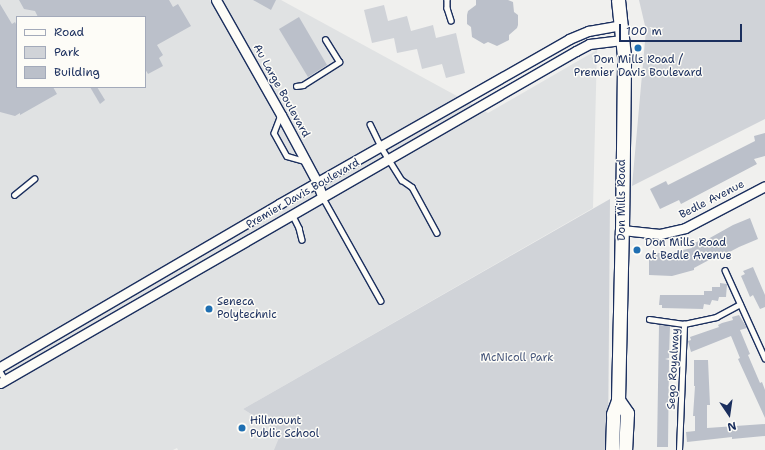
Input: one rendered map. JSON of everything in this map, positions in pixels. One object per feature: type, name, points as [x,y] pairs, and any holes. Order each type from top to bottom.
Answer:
[{"type":"main road","name":"Don Mills Road","points":[[612,450],[613,414],[618,400],[622,230],[622,25],[618,0]]},
{"type":"main road","name":"Don Mills Road","points":[[618,400],[627,413],[625,450]]},
{"type":"street","name":"Au Large Boulevard","points":[[216,0],[281,115],[317,182],[322,196]]},
{"type":"street","name":"Premier Davis Boulevard","points":[[0,367],[317,182],[569,39],[588,32],[622,25]]},
{"type":"street","name":"Premier Davis Boulevard","points":[[3,382],[322,196],[589,44],[622,40]]},
{"type":"street","name":"Bedle Avenue","points":[[622,230],[660,234],[685,228],[765,186]]},
{"type":"lane","points":[[447,0],[447,8],[451,20]]},
{"type":"lane","points":[[296,86],[303,85],[339,62],[325,40]]},
{"type":"lane","points":[[281,115],[274,132],[276,137],[287,156],[306,162]]},
{"type":"lane","points":[[370,124],[380,147],[402,180],[412,187],[437,233]]},
{"type":"lane","points":[[14,195],[34,179]]},
{"type":"lane","points":[[322,196],[381,300]]},
{"type":"lane","points":[[292,214],[299,228],[302,240]]},
{"type":"lane","points":[[725,270],[765,358]]},
{"type":"lane","name":"Sego Royalway","points":[[679,450],[684,324],[716,317],[740,304]]},
{"type":"lane","points":[[650,319],[684,324]]},
{"type":"lane","points":[[0,371],[3,382]]},
{"type":"shaded area","name":"Seneca Polytechnic","points":[[0,0],[281,0],[488,113],[597,50],[593,208],[243,409],[308,450],[178,450],[177,448],[173,450],[0,450]]},
{"type":"green space","points":[[639,0],[765,0],[765,119],[632,186],[646,30]]},
{"type":"green space","points":[[384,5],[388,21],[407,16],[411,31],[433,25],[436,38],[456,33],[465,73],[446,78],[442,64],[422,69],[417,49],[397,53],[394,38],[372,43],[364,10]]},
{"type":"green space","name":"McNicoll Park","points":[[610,199],[608,450],[274,450],[281,433],[243,409]]},
{"type":"building","points":[[19,0],[169,0],[173,7],[178,4],[191,26],[157,45],[163,55],[159,58],[163,66],[148,74],[146,71],[146,16],[38,16],[35,11],[24,9]]},
{"type":"building","points":[[253,0],[276,0],[271,10]]},
{"type":"building","points":[[476,0],[508,0],[513,2],[514,12],[518,15],[518,25],[517,28],[509,35],[509,40],[497,46],[488,42],[484,44],[472,37],[471,27],[467,24],[467,15],[468,11],[476,5]]},
{"type":"building","points":[[0,4],[12,24],[15,22],[16,24],[16,88],[54,88],[57,94],[20,115],[20,113],[15,116],[0,112]]},
{"type":"building","points":[[299,17],[327,65],[308,77],[279,29]]},
{"type":"building","points":[[91,88],[98,88],[105,100],[100,104]]},
{"type":"building","points":[[765,133],[765,156],[754,159],[757,164],[681,204],[679,200],[660,209],[650,189],[666,181],[668,185],[755,141],[754,136]]},
{"type":"building","points":[[750,218],[758,239],[722,256],[709,260],[694,268],[694,270],[672,276],[649,275],[649,253],[669,253],[692,248],[692,244],[708,239],[733,225]]},
{"type":"building","points":[[753,267],[765,295],[765,307],[760,309],[753,295],[750,297],[741,276],[745,274],[743,271]]},
{"type":"building","points":[[720,283],[727,284],[726,297],[719,297],[718,301],[712,300],[710,305],[704,304],[703,309],[662,308],[662,305],[659,305],[660,295],[704,295],[704,291],[712,291],[712,287],[720,287]]},
{"type":"building","points":[[739,315],[747,328],[740,330],[750,354],[748,355],[760,383],[762,382],[765,390],[765,418],[738,359],[740,358],[731,336],[691,352],[688,341],[691,340],[690,337],[719,327],[718,325],[733,320],[732,317]]},
{"type":"building","points":[[659,325],[670,326],[669,358],[665,359],[669,360],[668,447],[657,447]]},
{"type":"building","points":[[694,360],[708,360],[710,405],[707,405],[707,428],[765,424],[765,436],[732,439],[732,437],[687,442],[686,432],[695,431],[695,416],[693,416],[695,386]]},
{"type":"place","name":"Don Mills Road / Premier Davis Boulevard","points":[[638,48]]},
{"type":"place","name":"Don Mills Road at Bedle Avenue","points":[[637,250]]},
{"type":"place","name":"Seneca Polytechnic","points":[[209,309]]},
{"type":"place","name":"Hillmount Public School","points":[[242,428]]}]
